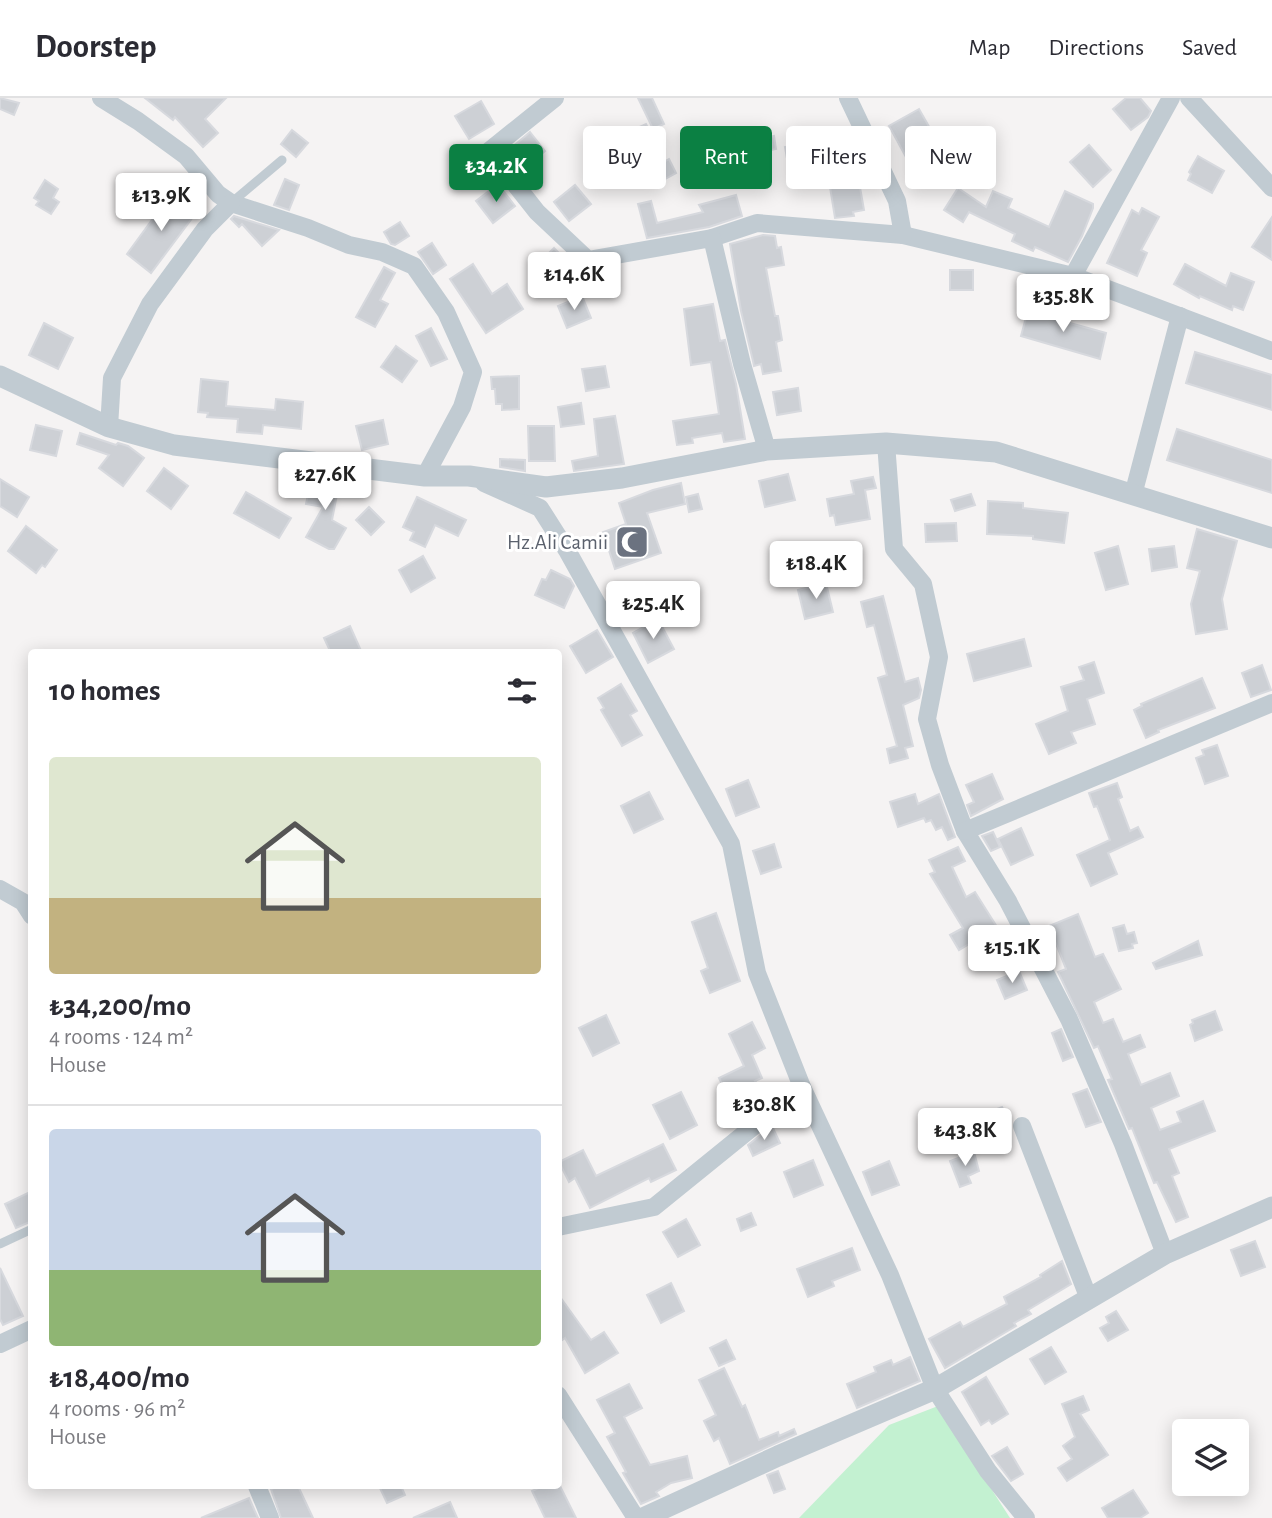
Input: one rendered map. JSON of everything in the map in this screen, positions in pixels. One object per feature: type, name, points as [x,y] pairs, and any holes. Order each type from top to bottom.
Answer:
[{"type":"street","points":[[101,98],[186,156],[218,194],[231,203],[308,228],[349,245],[382,252],[414,266],[446,313],[473,372],[462,407],[425,476]]},
{"type":"street","points":[[555,98],[489,151],[537,212],[588,260],[712,238],[757,223],[904,235],[1073,276],[1272,351]]},
{"type":"street","points":[[848,98],[897,201],[904,235]]},
{"type":"street","points":[[1073,276],[1171,98]]},
{"type":"street","points":[[1189,98],[1272,188]]},
{"type":"street","points":[[109,427],[112,378],[149,304],[205,229],[231,203]]},
{"type":"street","points":[[712,238],[742,365],[767,450]]},
{"type":"street","points":[[1133,495],[1180,316]]},
{"type":"street","points":[[0,376],[109,427],[174,445],[425,476],[470,476],[547,486],[622,478],[767,450],[886,443],[996,452],[1272,538]]},
{"type":"street","points":[[886,443],[894,549],[923,584],[939,657],[927,719],[940,765],[965,831],[1008,901],[1069,1019],[1123,1144],[1165,1254]]},
{"type":"street","points":[[470,476],[540,508],[731,844],[757,973],[802,1087],[890,1275],[935,1389],[988,1471],[1026,1518]]},
{"type":"street","points":[[965,831],[1272,703]]},
{"type":"street","points":[[0,889],[23,902],[28,910]]},
{"type":"street","points":[[562,1226],[653,1207],[802,1087]]},
{"type":"street","points":[[1022,1126],[1089,1299]]},
{"type":"street","points":[[643,1518],[778,1456],[935,1389],[1165,1254],[1272,1207]]},
{"type":"street","points":[[0,1342],[28,1331]]},
{"type":"street","points":[[562,1401],[636,1518]]},
{"type":"street","points":[[258,1489],[270,1518]]},
{"type":"lane","points":[[231,203],[282,160]]},
{"type":"lane","points":[[0,1244],[28,1231]]},
{"type":"green space","points":[[938,1406],[1010,1518],[799,1518],[889,1425]]},
{"type":"building","points":[[0,98],[19,103],[14,115],[0,109]]},
{"type":"building","points":[[145,98],[226,98],[205,119],[218,133],[203,147],[175,117],[173,120]]},
{"type":"building","points":[[638,98],[652,98],[664,124],[652,126]]},
{"type":"building","points":[[1126,98],[1140,98],[1151,111],[1148,117],[1131,130],[1113,109]]},
{"type":"building","points":[[481,101],[494,124],[469,139],[455,116]]},
{"type":"building","points":[[919,109],[929,126],[905,126],[905,155],[889,126]]},
{"type":"building","points":[[292,130],[308,143],[296,157],[281,144]]},
{"type":"building","points":[[530,132],[545,151],[524,168],[509,150]]},
{"type":"building","points":[[772,136],[776,149],[772,150]]},
{"type":"building","points":[[1089,145],[1111,170],[1093,187],[1070,162]]},
{"type":"building","points":[[1198,156],[1224,171],[1212,193],[1188,180],[1191,174],[1189,172]]},
{"type":"building","points":[[669,159],[676,173],[666,179],[666,161]]},
{"type":"building","points":[[285,179],[299,185],[289,210],[274,205]]},
{"type":"building","points":[[45,180],[58,189],[53,198],[59,202],[51,214],[36,205],[39,201],[34,198]]},
{"type":"building","points":[[498,184],[515,206],[493,223],[476,201]]},
{"type":"building","points":[[575,185],[591,204],[569,221],[554,202]]},
{"type":"building","points":[[830,189],[860,189],[864,210],[853,212],[854,216],[835,218]]},
{"type":"building","points":[[957,189],[986,207],[993,191],[1012,199],[1008,208],[1049,227],[1065,191],[1093,204],[1082,236],[1068,262],[1035,247],[1033,251],[1012,241],[1015,234],[969,212],[963,222],[944,210]]},
{"type":"building","points":[[171,194],[196,213],[151,273],[127,254]]},
{"type":"building","points":[[736,195],[742,216],[709,227],[647,238],[638,204],[651,201],[657,223],[703,212],[699,205]]},
{"type":"building","points":[[1142,208],[1159,217],[1141,250],[1147,253],[1137,276],[1107,263],[1132,210],[1139,214]]},
{"type":"building","points":[[234,216],[279,230],[262,246],[242,224],[239,227],[231,219]]},
{"type":"building","points":[[1272,217],[1272,260],[1252,247]]},
{"type":"building","points":[[400,222],[409,236],[395,245],[391,244],[384,232]]},
{"type":"building","points":[[763,235],[775,236],[777,248],[781,247],[784,265],[766,268],[782,340],[776,342],[781,371],[763,374],[761,364],[754,366],[741,311],[730,244]]},
{"type":"building","points":[[432,243],[446,265],[433,274],[418,252]]},
{"type":"building","points":[[554,248],[577,272],[555,294],[532,270]]},
{"type":"building","points":[[473,264],[492,294],[507,284],[523,309],[486,333],[450,279]]},
{"type":"building","points":[[1185,264],[1226,286],[1231,273],[1254,282],[1243,310],[1233,306],[1232,310],[1200,296],[1199,298],[1174,284]]},
{"type":"building","points":[[384,267],[395,273],[380,300],[388,304],[375,327],[356,317]]},
{"type":"building","points":[[950,270],[973,270],[973,290],[950,290]]},
{"type":"building","points":[[582,296],[591,318],[567,328],[558,306]]},
{"type":"building","points":[[713,304],[720,341],[725,340],[736,384],[745,439],[724,442],[722,433],[692,438],[693,443],[677,445],[673,421],[719,414],[711,362],[691,365],[684,309]]},
{"type":"building","points":[[1029,306],[1053,313],[1052,318],[1106,333],[1100,359],[1021,336]]},
{"type":"building","points":[[44,323],[73,338],[58,369],[29,355]]},
{"type":"building","points":[[431,328],[447,359],[431,366],[416,336]]},
{"type":"building","points":[[396,346],[417,361],[402,382],[381,367]]},
{"type":"building","points":[[1195,352],[1272,375],[1272,410],[1186,383]]},
{"type":"building","points":[[605,366],[609,387],[586,391],[582,369]]},
{"type":"building","points":[[519,376],[519,409],[502,410],[502,404],[496,404],[491,377]]},
{"type":"building","points":[[201,379],[228,382],[226,406],[275,410],[276,399],[303,402],[301,429],[263,425],[262,434],[237,432],[238,419],[207,417],[208,413],[198,412]]},
{"type":"building","points":[[798,388],[801,411],[777,415],[773,392]]},
{"type":"building","points":[[581,403],[584,424],[561,427],[558,407]]},
{"type":"building","points":[[615,416],[624,464],[574,471],[572,461],[598,456],[594,419]]},
{"type":"building","points":[[383,420],[388,444],[362,450],[356,426]]},
{"type":"building","points":[[36,425],[62,431],[56,456],[30,450]]},
{"type":"building","points":[[528,426],[554,426],[555,461],[529,461]]},
{"type":"building","points":[[1177,429],[1272,460],[1272,493],[1167,460]]},
{"type":"building","points":[[80,433],[116,445],[118,443],[128,446],[144,458],[123,486],[99,468],[109,455],[77,444]]},
{"type":"building","points":[[500,459],[525,460],[525,471],[500,467]]},
{"type":"building","points":[[164,468],[188,486],[171,509],[147,491]]},
{"type":"building","points":[[788,474],[795,500],[765,507],[759,481]]},
{"type":"building","points":[[312,475],[340,479],[332,520],[346,528],[334,549],[306,537],[323,507],[306,504]]},
{"type":"building","points":[[873,477],[876,488],[865,490],[870,519],[836,525],[834,515],[830,516],[827,499],[854,494],[851,481]]},
{"type":"building","points":[[0,479],[29,497],[17,517],[0,506]]},
{"type":"building","points":[[681,483],[685,504],[647,513],[661,553],[615,569],[603,532],[626,524],[619,503]]},
{"type":"building","points":[[246,492],[291,518],[279,538],[234,513]]},
{"type":"building","points":[[698,494],[702,509],[689,512],[686,497]]},
{"type":"building","points":[[971,494],[975,505],[955,511],[951,500]]},
{"type":"building","points":[[417,497],[466,520],[458,536],[435,525],[425,547],[410,540],[414,532],[403,527]]},
{"type":"building","points":[[988,501],[1023,503],[1023,508],[1068,513],[1064,543],[1033,539],[1033,536],[987,534]]},
{"type":"building","points":[[369,507],[384,522],[371,535],[356,520]]},
{"type":"building","points":[[956,523],[957,541],[926,542],[925,524]]},
{"type":"building","points":[[26,526],[57,550],[45,567],[42,565],[36,573],[8,551]]},
{"type":"building","points":[[1197,529],[1237,541],[1222,599],[1227,629],[1196,634],[1191,604],[1200,571],[1187,568]]},
{"type":"building","points":[[1118,546],[1128,584],[1106,590],[1095,553]]},
{"type":"building","points":[[1174,546],[1177,567],[1152,571],[1149,549]]},
{"type":"building","points":[[423,556],[435,578],[411,592],[399,570]]},
{"type":"building","points":[[551,570],[570,579],[574,586],[564,608],[535,595],[542,579],[546,580]]},
{"type":"building","points":[[826,583],[833,612],[805,619],[798,590]]},
{"type":"building","points":[[883,596],[905,682],[918,678],[921,690],[919,698],[903,705],[913,746],[905,748],[908,758],[890,763],[887,749],[897,746],[878,678],[887,675],[874,625],[867,627],[861,602]]},
{"type":"building","points":[[658,619],[674,649],[648,663],[633,633]]},
{"type":"building","points":[[350,626],[360,649],[329,649],[324,638]]},
{"type":"building","points":[[597,630],[613,657],[586,673],[570,646]]},
{"type":"building","points":[[1024,639],[1031,666],[974,681],[967,654]]},
{"type":"building","points":[[1094,662],[1104,693],[1087,699],[1095,724],[1071,732],[1076,743],[1049,754],[1036,724],[1068,711],[1061,687],[1084,680],[1079,667]]},
{"type":"building","points":[[1262,665],[1271,690],[1251,697],[1242,673]]},
{"type":"building","points":[[1202,678],[1215,708],[1158,730],[1159,732],[1146,738],[1134,710],[1142,706],[1141,704]]},
{"type":"building","points":[[621,684],[637,711],[630,715],[642,735],[622,746],[601,710],[604,708],[598,698]]},
{"type":"building","points":[[1217,745],[1228,776],[1205,784],[1196,758],[1204,755],[1202,750]]},
{"type":"building","points":[[992,774],[1003,799],[971,816],[967,805],[974,802],[966,785]]},
{"type":"building","points":[[748,780],[759,807],[736,816],[726,789]]},
{"type":"building","points":[[1117,783],[1122,797],[1118,799],[1130,831],[1138,827],[1143,837],[1108,853],[1117,874],[1091,886],[1077,855],[1110,840],[1089,793]]},
{"type":"building","points":[[649,792],[663,819],[634,833],[621,806]]},
{"type":"building","points":[[915,794],[918,804],[939,794],[955,837],[948,840],[942,827],[936,830],[931,820],[926,822],[924,818],[898,827],[890,802]]},
{"type":"building","points":[[1021,828],[1033,855],[1011,865],[998,839]]},
{"type":"building","points":[[993,832],[1000,847],[991,851],[982,836]]},
{"type":"building","points":[[774,844],[781,867],[761,874],[753,851]]},
{"type":"building","points":[[958,847],[965,861],[952,867],[966,897],[975,892],[997,927],[959,950],[950,935],[963,928],[930,874],[935,872],[929,860]]},
{"type":"building","points":[[716,913],[740,981],[710,993],[701,971],[708,968],[692,922]]},
{"type":"building","points":[[1078,914],[1095,957],[1103,954],[1121,989],[1094,1002],[1103,1023],[1113,1019],[1123,1042],[1140,1035],[1145,1047],[1128,1054],[1141,1085],[1170,1073],[1179,1096],[1151,1108],[1160,1130],[1181,1122],[1177,1112],[1203,1101],[1215,1131],[1169,1149],[1179,1173],[1172,1176],[1188,1217],[1176,1222],[1157,1182],[1154,1183],[1132,1128],[1129,1129],[1108,1080],[1112,1079],[1098,1046],[1094,1048],[1058,972],[1066,969],[1049,926]]},
{"type":"building","points":[[1124,925],[1127,934],[1134,932],[1137,943],[1132,944],[1133,948],[1119,951],[1113,928]]},
{"type":"building","points":[[1198,941],[1202,955],[1156,969],[1153,963]]},
{"type":"building","points":[[1019,971],[1027,990],[1005,999],[997,980]]},
{"type":"building","points":[[1215,1011],[1222,1030],[1195,1041],[1190,1025],[1192,1020]]},
{"type":"building","points":[[606,1015],[619,1043],[593,1056],[579,1028]]},
{"type":"building","points":[[752,1022],[765,1048],[752,1055],[762,1078],[755,1081],[758,1085],[729,1099],[719,1078],[744,1066],[729,1034]]},
{"type":"building","points":[[1061,1029],[1073,1057],[1063,1061],[1052,1033]]},
{"type":"building","points":[[1087,1089],[1101,1122],[1086,1127],[1073,1094]]},
{"type":"building","points":[[681,1092],[697,1125],[670,1139],[653,1105]]},
{"type":"building","points":[[1002,1107],[1009,1124],[987,1133],[979,1116]]},
{"type":"building","points":[[772,1126],[780,1143],[753,1156],[748,1145]]},
{"type":"building","points":[[663,1144],[676,1170],[651,1182],[649,1178],[590,1208],[575,1178],[569,1182],[562,1168],[562,1160],[583,1150],[596,1176]]},
{"type":"building","points":[[974,1152],[979,1171],[968,1176],[971,1183],[960,1187],[950,1161]]},
{"type":"building","points":[[813,1160],[823,1185],[794,1197],[784,1172]]},
{"type":"building","points":[[889,1161],[899,1185],[872,1195],[863,1172]]},
{"type":"building","points":[[28,1193],[28,1223],[16,1228],[5,1204]]},
{"type":"building","points":[[751,1213],[756,1225],[741,1231],[737,1219]]},
{"type":"building","points":[[686,1219],[700,1245],[678,1257],[663,1232]]},
{"type":"building","points":[[1255,1241],[1265,1267],[1241,1276],[1231,1250]]},
{"type":"building","points":[[852,1248],[860,1270],[832,1281],[834,1286],[808,1297],[797,1269]]},
{"type":"building","points":[[1062,1261],[1071,1284],[1028,1310],[1031,1314],[1014,1323],[1016,1326],[945,1368],[929,1339],[960,1322],[963,1327],[1007,1304],[1004,1297],[1041,1277],[1040,1275]]},
{"type":"building","points":[[0,1268],[23,1316],[3,1325],[0,1319]]},
{"type":"building","points":[[671,1283],[684,1311],[661,1323],[647,1295]]},
{"type":"building","points":[[562,1300],[591,1340],[604,1332],[618,1353],[585,1373],[565,1338],[562,1340]]},
{"type":"building","points":[[1116,1311],[1128,1330],[1108,1341],[1100,1328],[1109,1323],[1106,1317]]},
{"type":"building","points":[[726,1340],[735,1359],[719,1366],[710,1348]]},
{"type":"building","points":[[1051,1347],[1066,1372],[1045,1384],[1030,1359]]},
{"type":"building","points":[[910,1357],[920,1381],[857,1408],[847,1384],[876,1372],[874,1367],[891,1360],[893,1365]]},
{"type":"building","points":[[724,1368],[742,1407],[745,1405],[759,1440],[778,1432],[779,1436],[794,1429],[796,1434],[730,1464],[719,1438],[714,1441],[704,1421],[716,1415],[699,1380]]},
{"type":"building","points":[[986,1377],[1008,1414],[992,1424],[989,1420],[981,1425],[962,1392]]},
{"type":"building","points":[[629,1384],[642,1408],[624,1417],[650,1465],[687,1456],[692,1478],[671,1483],[656,1492],[659,1496],[641,1504],[607,1437],[615,1433],[597,1400]]},
{"type":"building","points":[[1083,1396],[1089,1410],[1080,1414],[1108,1455],[1067,1481],[1058,1468],[1072,1459],[1063,1446],[1075,1437],[1062,1404]]},
{"type":"building","points":[[1007,1447],[1023,1474],[1011,1481],[992,1456]]},
{"type":"building","points":[[778,1471],[785,1489],[774,1493],[767,1475]]},
{"type":"building","points":[[271,1489],[299,1489],[313,1518],[281,1518]]},
{"type":"building","points":[[380,1489],[402,1489],[405,1495],[387,1503]]},
{"type":"building","points":[[562,1489],[576,1518],[545,1518],[532,1491]]},
{"type":"building","points":[[1133,1490],[1148,1513],[1140,1518],[1108,1518],[1102,1508]]},
{"type":"building","points":[[249,1498],[258,1518],[201,1518]]},
{"type":"building","points":[[450,1502],[457,1518],[413,1518]]},
{"type":"place","name":"Hz.Ali Camii","points":[[632,542]]}]
